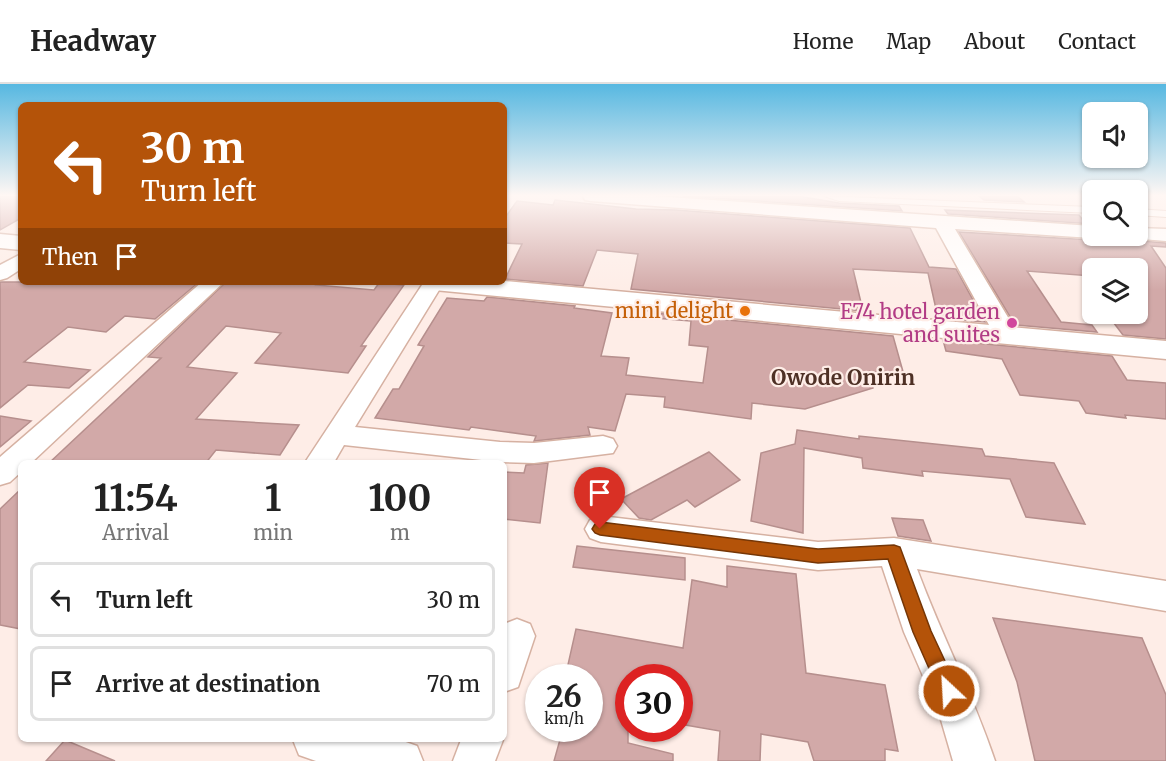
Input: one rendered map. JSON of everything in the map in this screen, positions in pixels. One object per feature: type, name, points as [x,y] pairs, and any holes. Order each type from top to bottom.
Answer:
[{"type":"street","points":[[945,228],[1006,334]]},
{"type":"street","points":[[1019,228],[1082,231]]},
{"type":"street","points":[[1148,234],[1166,235]]},
{"type":"street","points":[[0,241],[18,243]]},
{"type":"street","points":[[0,273],[18,262]]},
{"type":"street","points":[[0,474],[211,285]]},
{"type":"street","points":[[321,460],[432,285]]},
{"type":"street","points":[[467,285],[1166,350]]},
{"type":"street","points":[[338,435],[523,453],[603,446]]},
{"type":"street","points":[[600,529],[818,556],[894,552],[1166,596]]},
{"type":"street","points":[[894,552],[922,632],[958,711],[974,761]]},
{"type":"street","points":[[507,665],[517,636]]},
{"type":"street","points":[[322,742],[402,761]]},
{"type":"street","points":[[474,761],[481,742]]},
{"type":"building","points":[[507,228],[910,228],[929,267],[956,269],[985,322],[938,318],[928,273],[853,269],[863,311],[631,289],[638,254],[597,250],[583,286],[507,279],[522,244],[507,243]]},
{"type":"building","points":[[959,232],[1082,239],[1082,246],[1148,246],[1148,242],[1166,243],[1166,247],[1151,246],[1166,268],[1166,339],[1123,335],[1115,324],[1148,324],[1148,258],[1082,258],[1082,275],[1027,271],[1061,322],[1092,325],[1097,332],[1015,325]]},
{"type":"building","points":[[0,282],[18,282],[18,285],[195,285],[155,319],[125,316],[106,332],[68,327],[24,362],[90,370],[69,388],[28,385],[0,408]]},
{"type":"building","points":[[223,285],[316,285],[374,290],[378,285],[404,285],[361,346],[366,346],[348,373],[255,363],[281,333],[226,326],[187,367],[237,373],[196,419],[299,425],[280,455],[216,450],[208,460],[52,460],[161,358],[148,357]]},
{"type":"building","points":[[487,297],[575,306],[574,308],[612,313],[601,356],[629,358],[626,375],[703,383],[708,347],[689,345],[691,321],[655,318],[655,313],[893,336],[904,375],[870,371],[873,388],[805,409],[752,403],[751,419],[664,407],[665,397],[626,394],[615,431],[588,427],[590,435],[534,441],[536,436],[375,418],[393,389],[399,389],[424,346],[418,345],[447,298],[484,301]]},
{"type":"building","points":[[943,340],[1112,356],[1127,380],[1166,383],[1166,419],[1125,415],[1126,418],[1086,413],[1079,401],[1020,395],[1002,359],[946,351]]},
{"type":"building","points":[[0,416],[31,421],[0,447]]},
{"type":"building","points":[[797,430],[859,439],[859,436],[982,449],[985,456],[1054,463],[1085,524],[1026,517],[1010,479],[922,471],[923,476],[863,468],[862,458],[804,448],[803,533],[751,521],[761,453],[795,444]]},
{"type":"building","points":[[709,452],[740,480],[695,507],[687,500],[651,520],[639,518],[621,499]]},
{"type":"building","points":[[548,463],[540,523],[507,519],[507,472],[524,473],[526,465]]},
{"type":"building","points":[[18,492],[18,628],[0,625],[0,509]]},
{"type":"building","points":[[892,518],[923,520],[931,541],[898,536]]},
{"type":"building","points":[[577,546],[685,558],[685,580],[573,567]]},
{"type":"building","points":[[727,566],[796,574],[806,673],[885,685],[898,751],[885,749],[885,761],[814,761],[808,742],[761,734],[760,761],[718,761],[720,731],[693,726],[693,664],[615,664],[615,742],[628,742],[673,754],[673,761],[554,761],[559,742],[603,742],[603,664],[568,664],[576,629],[683,648],[692,580],[727,587]]},
{"type":"building","points":[[993,618],[1142,638],[1166,695],[1166,761],[1035,761],[1017,682]]},
{"type":"building","points":[[63,742],[70,742],[115,761],[46,761]]},
{"type":"place","name":"mini delight","points":[[745,311]]},
{"type":"place","name":"E74 hotel garden and suites","points":[[1012,323]]},
{"type":"district","name":"Owode Onirin","points":[[843,378]]},
{"type":"route","points":[[600,529],[818,556],[894,552],[922,632],[949,691]]}]
